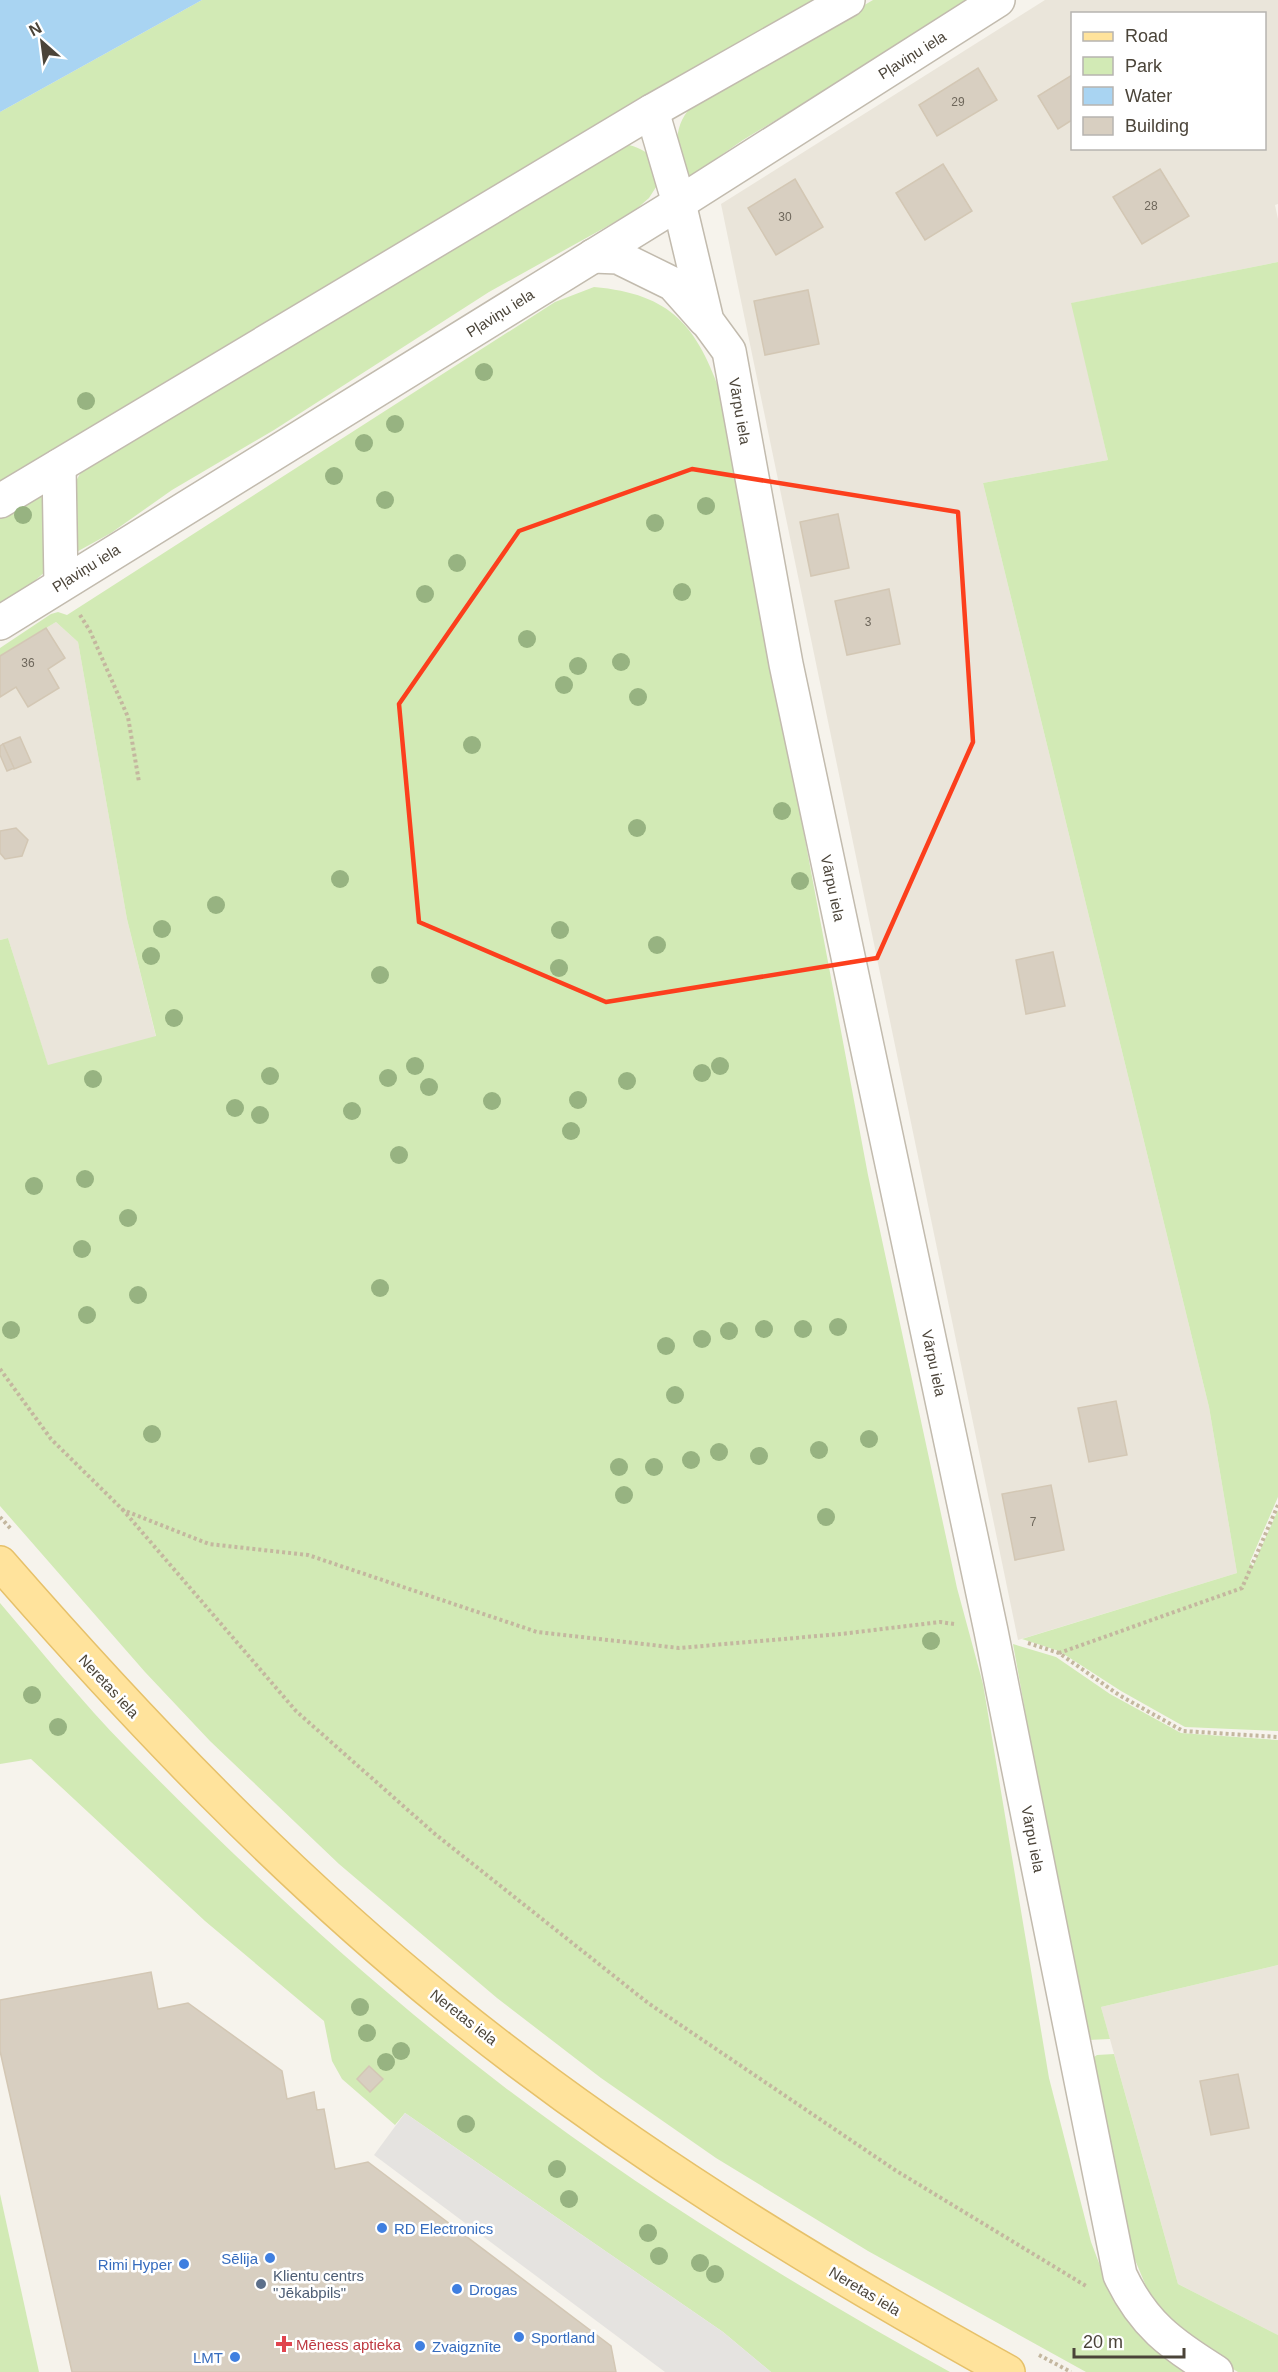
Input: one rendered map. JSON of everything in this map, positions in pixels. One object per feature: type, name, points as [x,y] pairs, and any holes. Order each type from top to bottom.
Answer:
[{"type":"main road","name":"Neretas iela","points":[[0,1563],[146,1725],[226,1807],[336,1910],[445,2003],[556,2089],[668,2169],[825,2268],[1008,2372]]},
{"type":"street","points":[[0,501],[652,111],[848,0]]},
{"type":"street","name":"Pļaviņu iela","points":[[0,623],[679,203],[998,0]]},
{"type":"street","name":"Vārpu iela","points":[[652,111],[679,203],[707,321]]},
{"type":"street","name":"Vārpu iela","points":[[593,256],[618,257],[673,284],[707,321],[729,351],[786,664],[991,1631],[1120,2275],[1134,2304],[1150,2324],[1216,2372]]},
{"type":"street","points":[[59,466],[62,584]]},
{"type":"path","points":[[62,584],[90,631],[128,717],[139,782]]},
{"type":"path","points":[[0,1369],[51,1439],[123,1510],[296,1711],[435,1834],[639,1995],[895,2170],[1114,2302],[1134,2304]]},
{"type":"path","points":[[1059,1653],[1242,1588],[1278,1505]]},
{"type":"path","points":[[123,1510],[209,1544],[308,1555],[537,1632],[679,1648],[841,1634],[940,1622],[991,1631],[1059,1653],[1119,1695],[1183,1731],[1278,1737]]},
{"type":"path","points":[[0,1517],[16,1535]]},
{"type":"path","points":[[1033,2351],[1071,2372]]},
{"type":"highlighted area","points":[[692,469],[958,512],[973,742],[877,958],[606,1002],[419,922],[399,704],[519,531]]},
{"type":"shaded area","points":[[1045,0],[1278,0],[1278,204],[1275,205],[1278,219],[1278,262],[1072,303],[1108,460],[983,483],[1209,1407],[1237,1573],[1018,1640],[721,204]]},
{"type":"shaded area","points":[[56,622],[78,642],[127,919],[156,1037],[48,1066],[8,938],[0,940],[0,656]]},
{"type":"shaded area","points":[[1278,1965],[1278,2335],[1178,2284],[1101,2007]]},
{"type":"shaded area","points":[[405,2113],[723,2332],[771,2372],[665,2372],[374,2155]]},
{"type":"green space","points":[[202,0],[829,0],[0,485],[0,112]]},
{"type":"green space","points":[[873,0],[973,0],[743,140],[691,176],[685,177],[679,159],[677,140],[681,123],[691,107]]},
{"type":"green space","points":[[629,145],[643,151],[651,158],[658,184],[649,198],[633,212],[489,292],[274,430],[172,490],[111,533],[71,555],[74,485],[83,468],[604,155]]},
{"type":"green space","points":[[1278,262],[1278,1497],[1250,1562],[1253,1566],[1278,1510],[1278,1731],[1185,1727],[1121,1691],[1059,1651],[1022,1639],[1237,1573],[1209,1407],[983,483],[1108,460],[1071,303]]},
{"type":"green space","points":[[594,287],[643,297],[662,306],[678,318],[702,351],[722,397],[868,1175],[957,1588],[983,1684],[1049,2078],[1091,2242],[1114,2302],[1140,2334],[1198,2372],[1086,2372],[868,2251],[716,2158],[601,2078],[497,1998],[339,1864],[210,1741],[145,1672],[0,1506],[0,940],[8,938],[48,1065],[156,1036],[127,919],[78,642],[56,622],[0,656],[0,648],[51,614],[58,612],[67,615],[555,302]]},
{"type":"green space","points":[[49,483],[46,571],[23,591],[0,604],[0,510]]},
{"type":"green space","points":[[0,1603],[110,1730],[216,1837],[308,1923],[453,2047],[611,2164],[721,2237],[950,2372],[771,2372],[723,2332],[405,2113],[395,2125],[342,2079],[332,2061],[324,2021],[205,1921],[31,1759],[0,1764]]},
{"type":"green space","points":[[1013,1644],[1056,1657],[1110,1694],[1181,1733],[1278,1740],[1278,1965],[1101,2007],[1110,2039],[1088,2040],[1083,2033]]},
{"type":"green space","points":[[1114,2054],[1178,2284],[1278,2335],[1278,2372],[1238,2372],[1228,2366],[1192,2342],[1167,2316],[1148,2291],[1133,2255],[1091,2059],[1097,2055]]},
{"type":"green space","points":[[0,2194],[39,2372],[0,2372]]},
{"type":"water","points":[[0,0],[202,0],[0,112]]},
{"type":"building","points":[[978,68],[997,100],[937,136],[919,105]]},
{"type":"building","points":[[1071,76],[1071,121],[1058,129],[1038,96]]},
{"type":"building","points":[[943,164],[972,211],[925,240],[896,193]]},
{"type":"building","points":[[1160,169],[1189,216],[1142,244],[1113,197]]},
{"type":"building","points":[[795,179],[823,227],[776,255],[748,208]]},
{"type":"building","points":[[808,290],[819,344],[765,355],[754,301]]},
{"type":"building","points":[[838,514],[849,568],[811,576],[800,522]]},
{"type":"building","points":[[889,589],[900,644],[847,655],[835,601]]},
{"type":"building","points":[[46,628],[65,658],[48,669],[59,688],[28,707],[16,687],[0,697],[0,656]]},
{"type":"building","points":[[20,737],[31,762],[14,769],[3,744]]},
{"type":"building","points":[[3,744],[14,768],[7,771],[0,755],[0,746]]},
{"type":"building","points":[[16,828],[28,840],[22,856],[5,859],[0,853],[0,831]]},
{"type":"building","points":[[1053,952],[1065,1006],[1026,1014],[1016,960]]},
{"type":"building","points":[[1116,1401],[1127,1455],[1089,1462],[1078,1408]]},
{"type":"building","points":[[1051,1485],[1064,1550],[1015,1560],[1002,1494]]},
{"type":"building","name":"Sēlija","points":[[151,1972],[158,2009],[188,2003],[282,2071],[287,2099],[314,2092],[317,2110],[324,2109],[335,2169],[368,2162],[611,2346],[616,2372],[72,2372],[0,2051],[0,2000]]},
{"type":"building","points":[[369,2066],[383,2079],[370,2092],[357,2079]]},
{"type":"building","points":[[1238,2074],[1249,2128],[1211,2135],[1200,2081]]},
{"type":"place","name":"RD Electronics","points":[[382,2228]]},
{"type":"place","name":"Sēlija","points":[[270,2258]]},
{"type":"place","name":"Rimi Hyper","points":[[184,2264]]},
{"type":"place","name":"Klientu centrs \"Jēkabpils\"","points":[[261,2284]]},
{"type":"place","name":"Drogas","points":[[457,2289]]},
{"type":"place","name":"Sportland","points":[[519,2337]]},
{"type":"place","name":"Mēness aptieka","points":[[284,2344]]},
{"type":"place","name":"Zvaigznīte","points":[[420,2346]]},
{"type":"place","name":"LMT","points":[[235,2357]]}]
